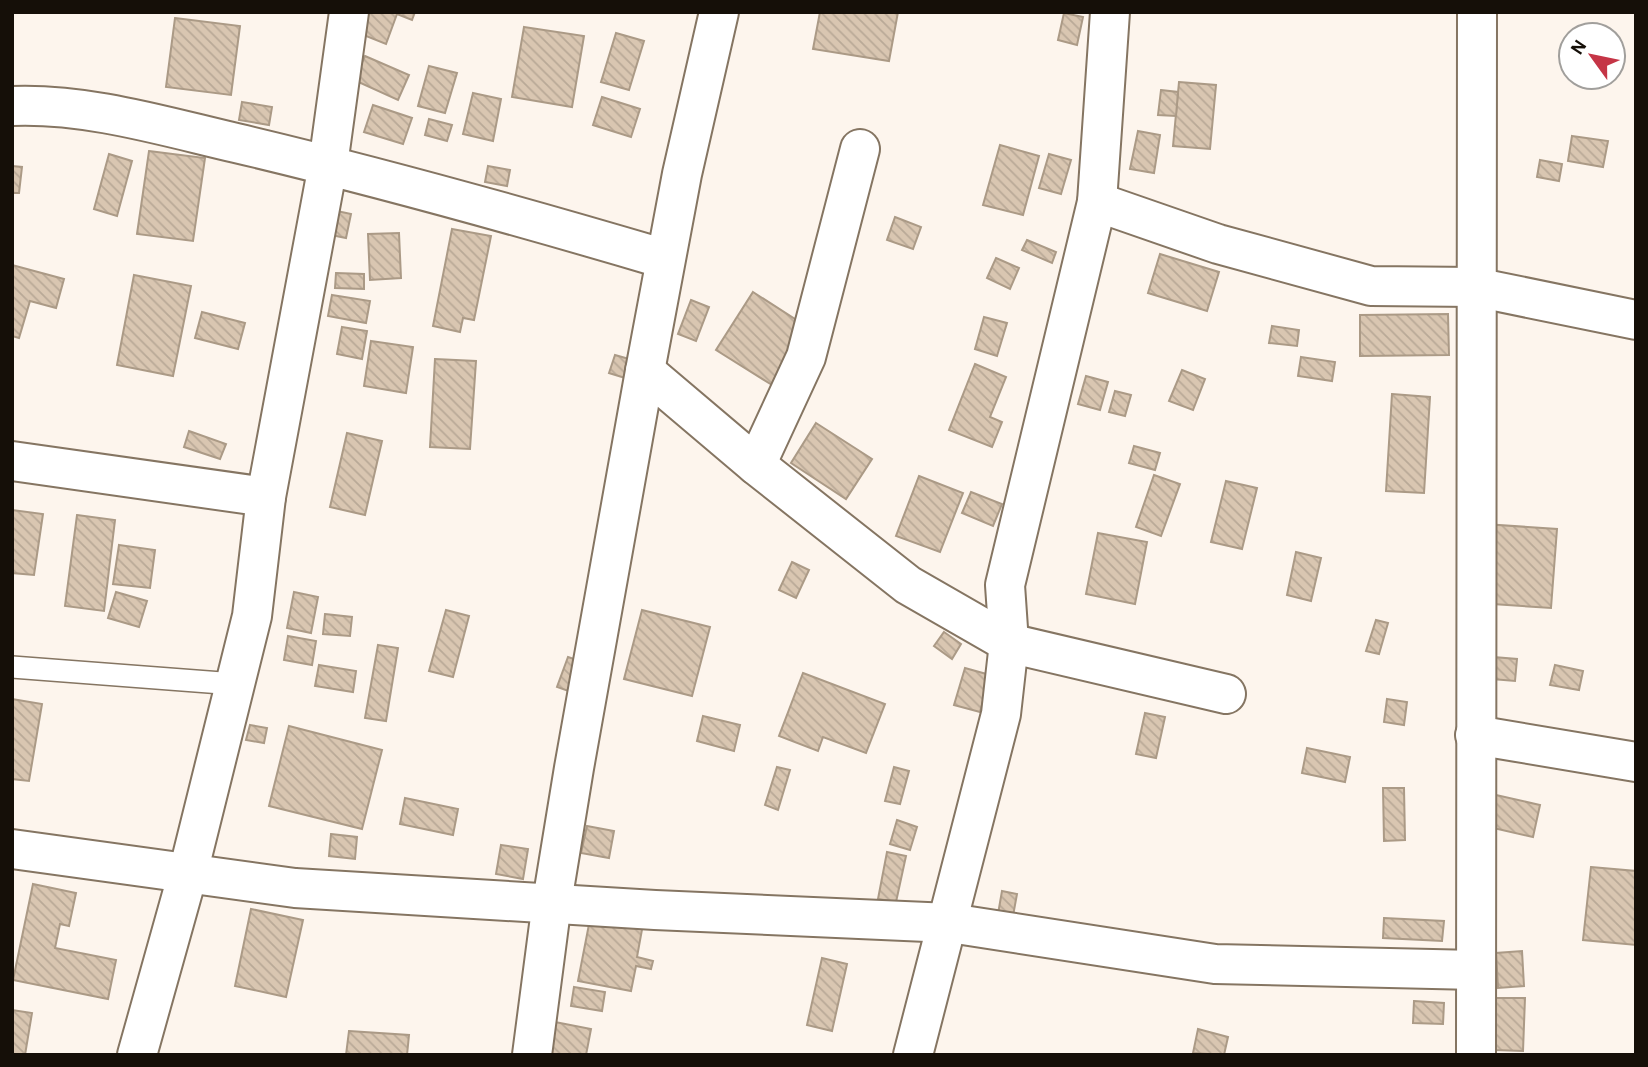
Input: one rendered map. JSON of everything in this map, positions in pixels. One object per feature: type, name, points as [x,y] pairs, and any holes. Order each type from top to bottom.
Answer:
[{"type":"street","points":[[137,1055],[188,873],[252,616],[265,497],[328,165],[349,12]]},
{"type":"street","points":[[532,1055],[552,902],[665,259],[719,12]]},
{"type":"street","points":[[914,1055],[950,923],[1001,714],[1009,643],[1006,585],[1097,202],[1110,12]]},
{"type":"street","points":[[1476,1055],[1477,12]]},
{"type":"street","points":[[12,106],[47,104],[160,126],[328,165],[665,259]]},
{"type":"street","points":[[756,466],[806,357],[860,149]]},
{"type":"street","points":[[1097,202],[1218,244],[1371,286],[1475,287],[1636,320]]},
{"type":"street","points":[[645,371],[756,466],[908,585],[1009,643],[1226,694]]},
{"type":"street","points":[[12,461],[265,497]]},
{"type":"street","points":[[1475,735],[1636,762]]},
{"type":"street","points":[[12,849],[295,888],[950,923],[1214,964],[1476,970]]},
{"type":"lane","points":[[12,667],[235,684]]},
{"type":"building","points":[[364,12],[415,12],[412,20],[397,14],[386,44],[356,32]]},
{"type":"building","points":[[820,12],[898,12],[889,61],[813,49]]},
{"type":"building","points":[[1064,13],[1083,17],[1077,45],[1058,40]]},
{"type":"building","points":[[175,18],[240,26],[231,95],[166,87]]},
{"type":"building","points":[[524,27],[584,36],[572,107],[512,97]]},
{"type":"building","points":[[616,33],[644,41],[629,90],[601,82]]},
{"type":"building","points":[[365,56],[409,75],[398,100],[354,80]]},
{"type":"building","points":[[429,66],[457,73],[445,113],[418,106]]},
{"type":"building","points":[[1179,82],[1216,85],[1210,149],[1173,146]]},
{"type":"building","points":[[1161,90],[1178,92],[1176,116],[1158,115]]},
{"type":"building","points":[[473,93],[501,99],[493,141],[463,134]]},
{"type":"building","points":[[602,97],[640,109],[631,137],[593,125]]},
{"type":"building","points":[[242,102],[272,107],[269,125],[239,120]]},
{"type":"building","points":[[373,105],[412,118],[403,144],[364,132]]},
{"type":"building","points":[[429,119],[452,125],[447,141],[425,135]]},
{"type":"building","points":[[1138,131],[1160,135],[1154,173],[1130,169]]},
{"type":"building","points":[[1572,136],[1608,141],[1603,167],[1568,161]]},
{"type":"building","points":[[1000,145],[1039,156],[1023,215],[983,205]]},
{"type":"building","points":[[149,151],[205,158],[193,241],[137,234]]},
{"type":"building","points":[[109,154],[132,161],[117,216],[94,209]]},
{"type":"building","points":[[1049,154],[1071,160],[1061,194],[1039,188]]},
{"type":"building","points":[[1540,160],[1562,164],[1559,181],[1537,177]]},
{"type":"building","points":[[12,166],[22,167],[19,193],[12,193]]},
{"type":"building","points":[[488,166],[510,170],[507,186],[485,182]]},
{"type":"building","points":[[337,211],[351,214],[346,238],[331,235]]},
{"type":"building","points":[[895,217],[921,227],[913,249],[887,240]]},
{"type":"building","points":[[452,229],[491,236],[474,320],[463,318],[460,332],[433,326]]},
{"type":"building","points":[[399,233],[401,278],[370,280],[368,234]]},
{"type":"building","points":[[1027,240],[1056,252],[1052,263],[1022,250]]},
{"type":"building","points":[[1160,254],[1219,272],[1207,311],[1148,293]]},
{"type":"building","points":[[996,258],[1019,268],[1010,289],[987,278]]},
{"type":"building","points":[[12,265],[64,279],[56,308],[30,301],[19,338],[12,336]]},
{"type":"building","points":[[336,273],[364,274],[364,289],[335,288]]},
{"type":"building","points":[[134,275],[191,286],[173,376],[117,365]]},
{"type":"building","points":[[753,292],[809,328],[772,385],[716,350]]},
{"type":"building","points":[[332,295],[370,301],[366,323],[328,316]]},
{"type":"building","points":[[691,300],[709,307],[696,341],[678,334]]},
{"type":"building","points":[[202,312],[245,323],[238,349],[195,338]]},
{"type":"building","points":[[1448,314],[1449,355],[1360,356],[1360,315]]},
{"type":"building","points":[[984,317],[1007,323],[997,356],[975,349]]},
{"type":"building","points":[[1272,326],[1299,330],[1297,346],[1269,343]]},
{"type":"building","points":[[342,327],[367,331],[362,359],[337,354]]},
{"type":"building","points":[[371,341],[413,347],[406,393],[364,386]]},
{"type":"building","points":[[615,355],[643,363],[638,382],[609,373]]},
{"type":"building","points":[[1301,357],[1335,362],[1332,381],[1298,376]]},
{"type":"building","points":[[435,359],[476,361],[470,449],[430,447]]},
{"type":"building","points":[[975,364],[1006,377],[990,417],[1002,422],[992,447],[949,430]]},
{"type":"building","points":[[1182,370],[1205,379],[1193,410],[1169,401]]},
{"type":"building","points":[[1086,376],[1108,382],[1100,410],[1078,404]]},
{"type":"building","points":[[1115,391],[1131,395],[1125,416],[1109,412]]},
{"type":"building","points":[[1392,394],[1430,397],[1424,493],[1386,491]]},
{"type":"building","points":[[816,423],[872,459],[846,499],[791,463]]},
{"type":"building","points":[[189,431],[226,444],[220,459],[184,447]]},
{"type":"building","points":[[347,433],[382,441],[365,515],[330,507]]},
{"type":"building","points":[[1134,446],[1160,453],[1155,470],[1129,463]]},
{"type":"building","points":[[1154,475],[1180,484],[1161,536],[1136,527]]},
{"type":"building","points":[[919,476],[963,493],[940,552],[896,536]]},
{"type":"building","points":[[1226,481],[1257,488],[1242,549],[1211,542]]},
{"type":"building","points":[[971,492],[1002,504],[993,526],[962,513]]},
{"type":"building","points":[[12,510],[43,514],[34,575],[12,573]]},
{"type":"building","points":[[77,515],[115,520],[104,611],[65,606]]},
{"type":"building","points":[[1484,524],[1557,529],[1551,608],[1478,603]]},
{"type":"building","points":[[1098,533],[1147,542],[1135,604],[1086,594]]},
{"type":"building","points":[[119,545],[155,550],[150,588],[113,584]]},
{"type":"building","points":[[1296,552],[1321,558],[1311,601],[1287,595]]},
{"type":"building","points":[[792,562],[809,570],[796,598],[779,590]]},
{"type":"building","points":[[116,592],[147,601],[139,627],[108,618]]},
{"type":"building","points":[[294,592],[318,597],[311,633],[287,628]]},
{"type":"building","points":[[446,610],[469,616],[453,677],[429,671]]},
{"type":"building","points":[[642,610],[710,627],[692,696],[624,679]]},
{"type":"building","points":[[325,614],[352,617],[350,636],[323,634]]},
{"type":"building","points":[[1376,620],[1388,623],[1379,654],[1366,651]]},
{"type":"building","points":[[944,632],[961,644],[952,659],[934,646]]},
{"type":"building","points":[[288,636],[316,641],[312,665],[284,660]]},
{"type":"building","points":[[378,645],[398,648],[386,721],[365,718]]},
{"type":"building","points":[[1481,656],[1517,659],[1515,681],[1480,678]]},
{"type":"building","points":[[568,657],[589,664],[577,694],[557,687]]},
{"type":"building","points":[[319,665],[356,671],[353,692],[315,686]]},
{"type":"building","points":[[1555,665],[1583,671],[1579,690],[1550,685]]},
{"type":"building","points":[[965,668],[990,675],[980,712],[954,705]]},
{"type":"building","points":[[803,673],[885,704],[866,753],[823,737],[818,751],[779,736]]},
{"type":"building","points":[[12,699],[42,704],[29,781],[12,779]]},
{"type":"building","points":[[1387,699],[1407,702],[1404,725],[1384,722]]},
{"type":"building","points":[[1145,713],[1165,717],[1156,758],[1136,754]]},
{"type":"building","points":[[703,716],[740,725],[734,751],[697,741]]},
{"type":"building","points":[[250,725],[267,728],[264,743],[246,740]]},
{"type":"building","points":[[289,726],[382,750],[362,829],[269,806]]},
{"type":"building","points":[[1307,748],[1350,757],[1345,782],[1302,773]]},
{"type":"building","points":[[777,767],[790,770],[778,810],[765,805]]},
{"type":"building","points":[[894,767],[909,771],[900,804],[885,801]]},
{"type":"building","points":[[1383,788],[1404,788],[1405,840],[1384,841]]},
{"type":"building","points":[[1496,795],[1540,805],[1533,837],[1489,827]]},
{"type":"building","points":[[405,798],[458,809],[453,835],[400,824]]},
{"type":"building","points":[[897,820],[917,827],[910,850],[890,844]]},
{"type":"building","points":[[587,826],[614,831],[609,858],[581,853]]},
{"type":"building","points":[[331,834],[357,837],[355,859],[329,856]]},
{"type":"building","points":[[501,845],[528,849],[523,879],[496,874]]},
{"type":"building","points":[[887,852],[906,856],[896,902],[878,899]]},
{"type":"building","points":[[1591,867],[1636,871],[1636,945],[1583,940]]},
{"type":"building","points":[[33,884],[76,893],[69,926],[60,924],[55,948],[116,960],[108,999],[13,980]]},
{"type":"building","points":[[1002,891],[1017,894],[1013,916],[998,914]]},
{"type":"building","points":[[251,909],[303,920],[286,997],[235,986]]},
{"type":"building","points":[[591,914],[643,924],[637,957],[653,961],[651,969],[636,966],[631,991],[578,981]]},
{"type":"building","points":[[1384,918],[1444,921],[1442,941],[1383,938]]},
{"type":"building","points":[[1522,951],[1524,986],[1498,988],[1496,953]]},
{"type":"building","points":[[822,958],[847,964],[832,1031],[807,1025]]},
{"type":"building","points":[[574,987],[605,992],[602,1011],[571,1006]]},
{"type":"building","points":[[1496,998],[1525,998],[1523,1051],[1495,1050]]},
{"type":"building","points":[[1414,1001],[1444,1003],[1443,1024],[1413,1023]]},
{"type":"building","points":[[12,1010],[32,1013],[25,1055],[12,1055]]},
{"type":"building","points":[[555,1022],[591,1029],[586,1055],[549,1055]]},
{"type":"building","points":[[1198,1029],[1228,1037],[1224,1055],[1193,1053]]},
{"type":"building","points":[[349,1031],[409,1035],[407,1055],[346,1055]]}]
